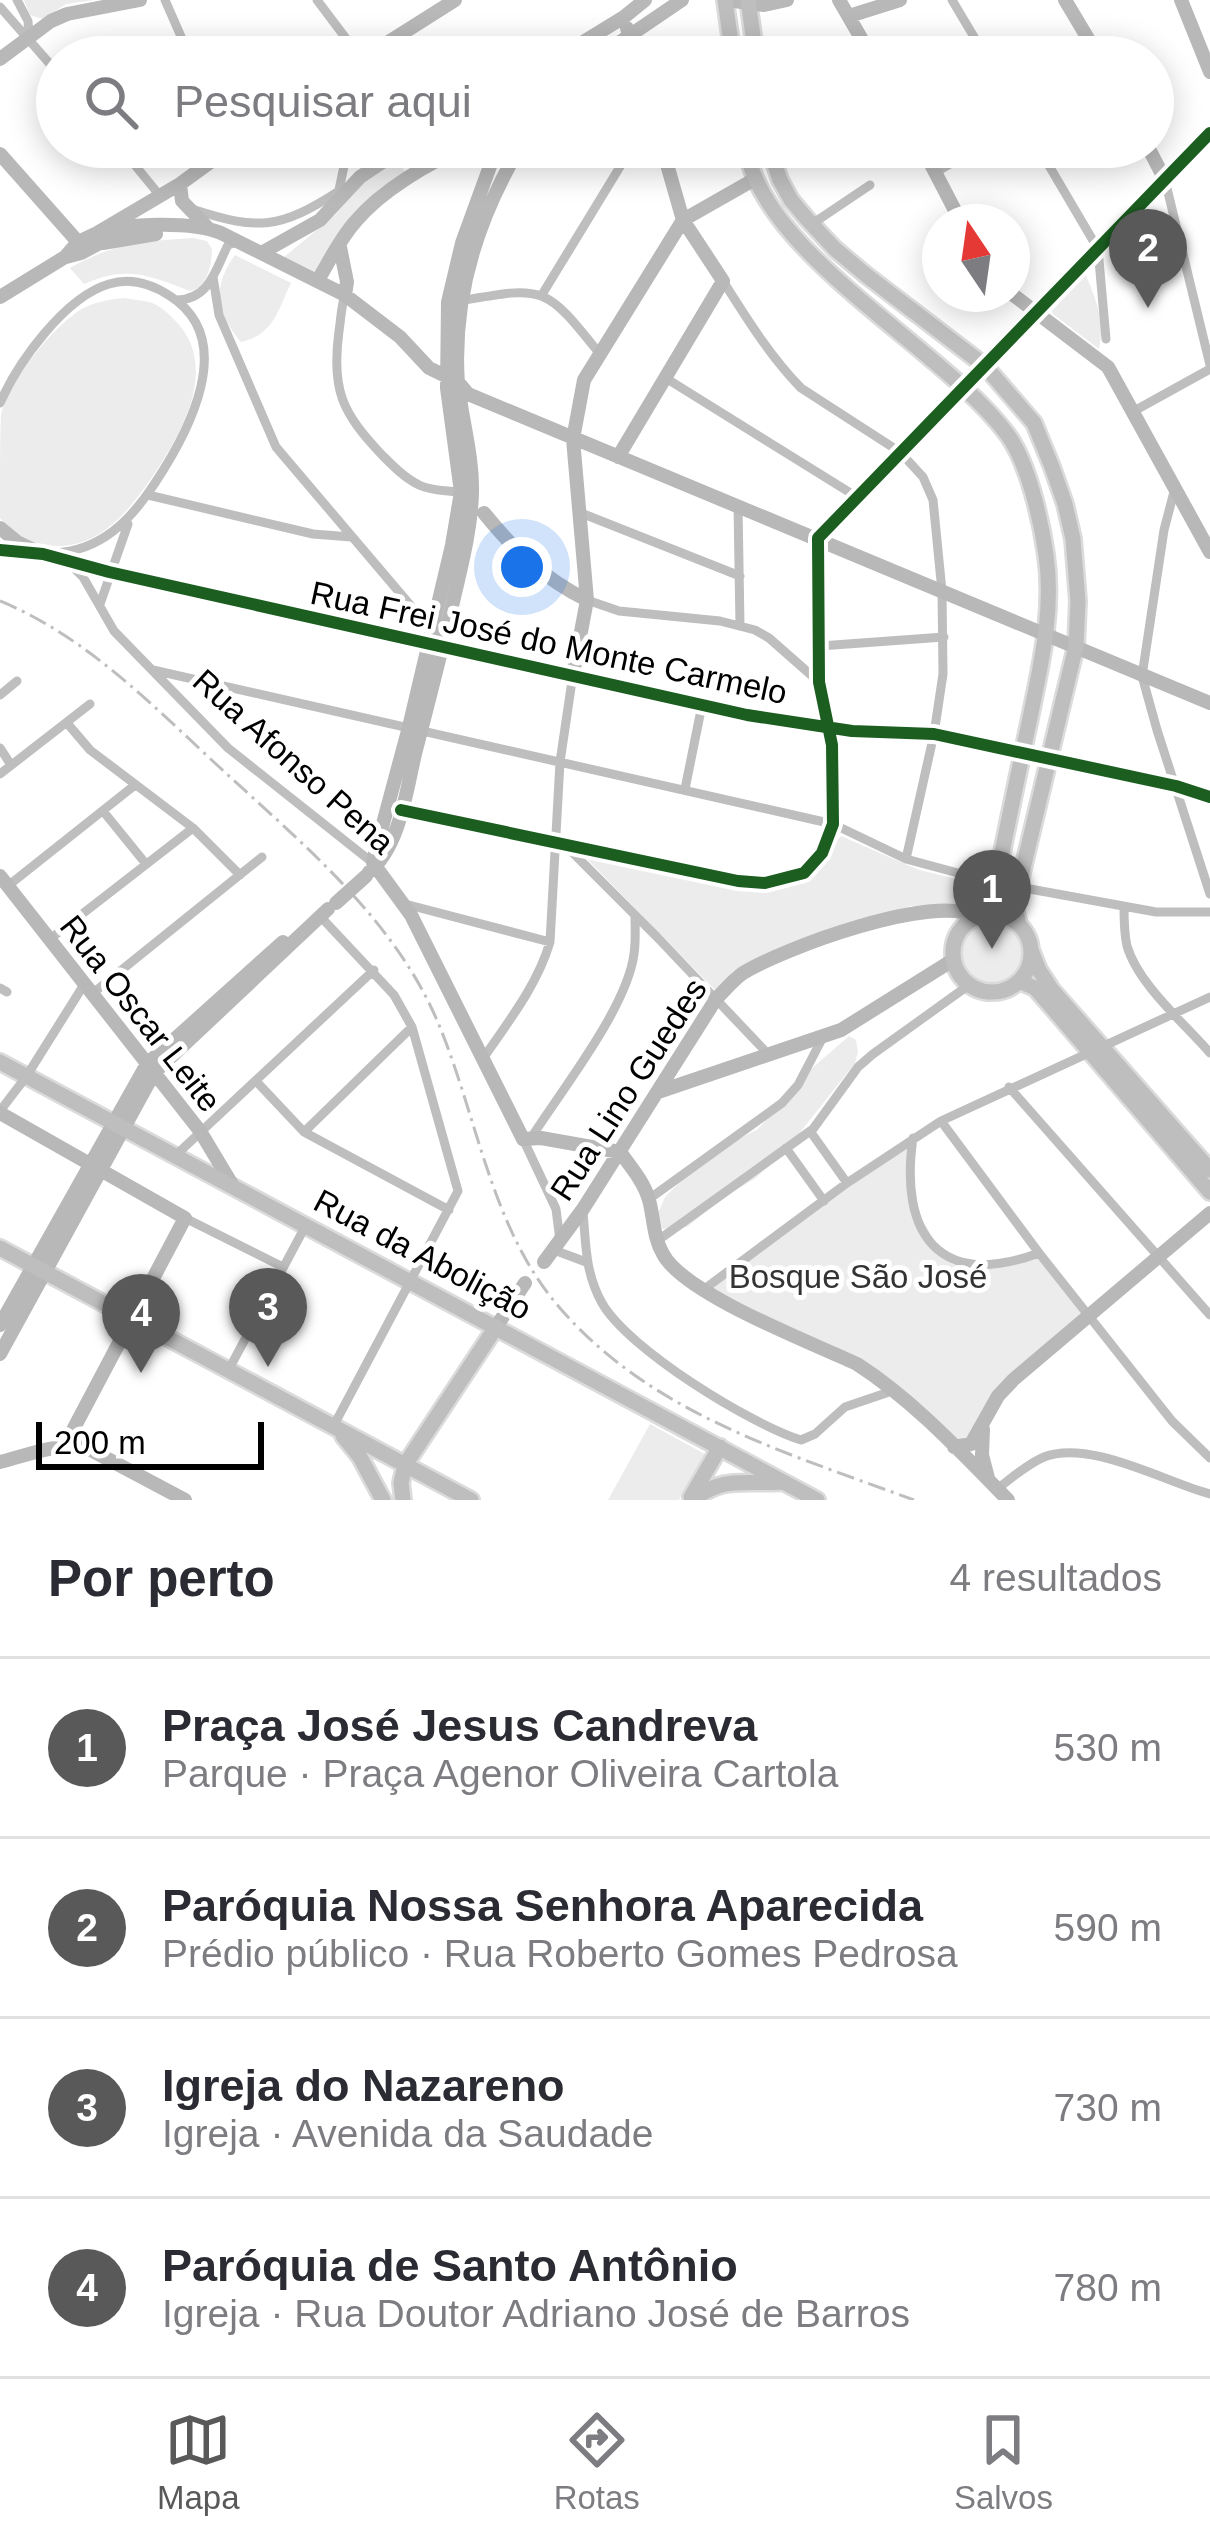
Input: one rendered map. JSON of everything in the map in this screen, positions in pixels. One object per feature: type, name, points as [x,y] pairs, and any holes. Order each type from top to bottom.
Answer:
[{"type":"main road","points":[[0,59],[51,21],[140,0]]},
{"type":"main road","points":[[396,36],[455,0]]},
{"type":"main road","points":[[594,36],[644,0]]},
{"type":"main road","points":[[624,17],[629,36],[682,0]]},
{"type":"main road","points":[[730,36],[726,0],[764,5],[788,0]]},
{"type":"main road","points":[[839,0],[860,36]]},
{"type":"main road","points":[[849,16],[900,0]]},
{"type":"main road","points":[[1065,0],[1086,36]]},
{"type":"main road","points":[[1180,0],[1210,72]]},
{"type":"main road","points":[[748,1],[753,36]]},
{"type":"main road","points":[[729,27],[739,20],[751,24]]},
{"type":"main road","points":[[818,538],[1210,133]]},
{"type":"main road","points":[[0,154],[78,242]]},
{"type":"main road","points":[[100,238],[201,168]]},
{"type":"main road","points":[[263,252],[320,220],[341,193],[374,168]]},
{"type":"main road","points":[[415,168],[419,171]]},
{"type":"main road","points":[[318,280],[360,216],[424,168]]},
{"type":"main road","points":[[371,869],[463,559],[468,437],[456,389],[455,301],[461,242],[490,168]]},
{"type":"main road","points":[[455,301],[478,233],[508,168]]},
{"type":"main road","points":[[618,457],[723,281],[683,220],[668,168]]},
{"type":"main road","points":[[752,168],[784,224],[839,281],[963,386],[1007,434],[1028,481],[1046,554],[1046,634],[996,883],[978,917],[958,932],[953,960],[969,985],[989,992],[1019,981],[1031,950]]},
{"type":"main road","points":[[776,168],[791,200],[835,249],[985,366],[1034,423],[1065,504],[1077,574],[1076,646],[1019,887],[1015,908],[1019,925]]},
{"type":"main road","points":[[934,168],[953,204]]},
{"type":"main road","points":[[1159,168],[1165,180]]},
{"type":"main road","points":[[573,674],[587,600],[573,439],[584,380],[683,220],[755,179]]},
{"type":"main road","points":[[167,192],[180,196],[207,227],[344,299]]},
{"type":"main road","points":[[0,297],[122,228],[167,192]]},
{"type":"main road","points":[[176,225],[187,207]]},
{"type":"main road","points":[[122,228],[207,227]]},
{"type":"main road","points":[[65,257],[78,242],[175,233],[202,234],[263,252],[318,280],[400,337],[456,389],[1210,703]]},
{"type":"main road","points":[[340,243],[347,283],[344,299]]},
{"type":"main road","points":[[1030,308],[1108,367],[1210,552]]},
{"type":"main road","points":[[436,644],[436,614],[467,494]]},
{"type":"main road","points":[[484,513],[533,566],[587,600]]},
{"type":"main road","points":[[0,528],[17,542],[67,561]]},
{"type":"main road","points":[[0,550],[43,554]]},
{"type":"main road","name":"Rua Frei José do Monte Carmelo","points":[[67,561],[411,633],[436,644],[702,705],[829,729],[934,734],[1048,757]]},
{"type":"main road","points":[[411,633],[436,614]]},
{"type":"main road","points":[[0,1354],[39,1268],[151,1068],[371,869],[391,842],[415,729]]},
{"type":"main road","name":"Rua Afonso Pena","points":[[371,869],[405,904],[527,1139]]},
{"type":"main road","name":"Rua Oscar Leite","points":[[4,881],[201,1133],[233,1186]]},
{"type":"main road","name":"Rua Lino Guedes","points":[[552,1251],[716,999],[733,981],[765,962],[895,916],[933,910],[978,917]]},
{"type":"main road","points":[[978,917],[1000,915],[1025,932],[1052,990],[1210,1192]]},
{"type":"main road","points":[[658,1092],[822,1038],[953,960]]},
{"type":"main road","points":[[1019,981],[1035,988],[1096,1048],[1210,1171]]},
{"type":"main road","points":[[679,1058],[679,1074],[686,1082]]},
{"type":"main road","name":"Rua da Abolição","points":[[0,1062],[817,1500]]},
{"type":"main road","points":[[0,1112],[185,1218],[65,1445]]},
{"type":"main road","points":[[527,1139],[620,1152],[642,1184],[662,1254],[677,1274],[856,1364],[892,1391],[998,1490]]},
{"type":"main road","points":[[955,1448],[970,1444],[1013,1380],[1210,1213]]},
{"type":"main road","points":[[0,1248],[471,1500]]},
{"type":"main road","points":[[0,1325],[39,1268]]},
{"type":"main road","points":[[403,1500],[404,1465],[525,1283]]},
{"type":"main road","points":[[983,1424],[982,1455],[998,1490]]},
{"type":"main road","points":[[335,1428],[360,1457],[382,1500]]},
{"type":"main road","points":[[0,1462],[65,1445],[89,1449],[185,1500]]},
{"type":"main road","points":[[691,1500],[720,1447]]},
{"type":"main road","points":[[144,1478],[150,1500]]},
{"type":"main road","points":[[426,1500],[434,1480]]},
{"type":"main road","points":[[691,1500],[720,1484],[777,1482]]},
{"type":"street","points":[[17,0],[28,20],[29,39]]},
{"type":"street","points":[[165,0],[181,36]]},
{"type":"street","points":[[317,0],[346,36]]},
{"type":"street","points":[[952,0],[973,36]]},
{"type":"street","points":[[0,7],[36,47]]},
{"type":"street","points":[[403,36],[408,28]]},
{"type":"street","points":[[142,168],[167,192]]},
{"type":"street","points":[[187,207],[225,220],[270,224],[303,214],[341,193],[345,168]]},
{"type":"street","points":[[543,293],[619,168]]},
{"type":"street","points":[[936,172],[943,168]]},
{"type":"street","points":[[1050,168],[1098,249],[1106,340]]},
{"type":"street","points":[[1134,412],[1210,367],[1165,180]]},
{"type":"street","points":[[812,224],[870,185]]},
{"type":"street","points":[[177,300],[200,295],[234,243]]},
{"type":"street","points":[[213,277],[219,315],[276,446],[410,606],[411,633]]},
{"type":"street","points":[[0,403],[22,362],[56,321],[99,288],[129,281],[145,283],[177,300],[197,323],[204,355],[197,404],[130,519],[99,607]]},
{"type":"street","points":[[723,281],[772,358],[801,388],[900,452],[923,477],[933,500],[942,591],[942,687],[906,859]]},
{"type":"street","points":[[455,301],[543,293],[567,313],[599,352]]},
{"type":"street","points":[[344,299],[335,375],[352,419],[410,480],[433,490],[467,494],[484,513]]},
{"type":"street","points":[[197,323],[219,315]]},
{"type":"street","points":[[204,355],[233,349]]},
{"type":"street","points":[[664,377],[857,497]]},
{"type":"street","points":[[1175,488],[1142,676],[1210,893]]},
{"type":"street","points":[[148,495],[313,534],[350,537]]},
{"type":"street","points":[[738,506],[740,625]]},
{"type":"street","points":[[581,513],[740,576]]},
{"type":"street","points":[[43,554],[96,543],[130,519]]},
{"type":"street","points":[[401,810],[738,881],[765,883],[805,873],[822,853],[833,824],[829,729],[819,682],[818,538]]},
{"type":"street","name":"Rua Afonso Pena","points":[[67,561],[83,578],[114,631],[227,748],[371,869]]},
{"type":"street","points":[[587,600],[619,611],[755,630],[819,682]]},
{"type":"street","points":[[820,646],[944,638]]},
{"type":"street","points":[[153,670],[833,824],[906,859],[996,883]]},
{"type":"street","points":[[482,1060],[530,988],[550,941],[562,846],[560,761],[573,674]]},
{"type":"street","points":[[0,695],[17,681]]},
{"type":"street","points":[[0,774],[90,704]]},
{"type":"street","points":[[685,789],[702,705]]},
{"type":"street","points":[[67,723],[90,750],[193,828],[241,875]]},
{"type":"street","points":[[0,748],[11,765]]},
{"type":"street","points":[[1048,757],[1210,797]]},
{"type":"street","points":[[4,881],[136,784]]},
{"type":"street","points":[[103,811],[146,864]]},
{"type":"street","points":[[50,939],[193,828]]},
{"type":"street","points":[[562,846],[768,1054]]},
{"type":"street","points":[[0,1112],[89,988],[262,857]]},
{"type":"street","points":[[1019,887],[1169,913],[1210,912]]},
{"type":"street","points":[[405,904],[550,941]]},
{"type":"street","points":[[1124,907],[1126,940],[1144,981],[1210,1053]]},
{"type":"street","points":[[326,911],[394,994],[412,1027],[458,1194],[335,1428]]},
{"type":"street","points":[[527,1139],[611,1015],[634,953],[635,915]]},
{"type":"street","points":[[176,1155],[374,970]]},
{"type":"street","points":[[657,1241],[810,1131],[858,1067],[969,985]]},
{"type":"street","points":[[703,1290],[940,1121],[1210,997]]},
{"type":"street","points":[[304,1132],[412,1027]]},
{"type":"street","points":[[649,1199],[782,1103],[822,1038]]},
{"type":"street","points":[[801,1045],[807,1068]]},
{"type":"street","points":[[256,1081],[304,1132],[449,1210]]},
{"type":"street","points":[[1009,1087],[1210,1315]]},
{"type":"street","points":[[940,1121],[1172,1421],[1210,1458]]},
{"type":"street","points":[[810,1131],[847,1183]]},
{"type":"street","points":[[913,1138],[911,1202],[922,1229],[941,1252],[972,1265],[1014,1262],[1040,1253]]},
{"type":"street","name":"Rua Afonso Pena","points":[[527,1139],[556,1209],[552,1251]]},
{"type":"street","points":[[786,1148],[824,1201]]},
{"type":"street","name":"Rua Afonso Pena","points":[[556,1209],[578,1215]]},
{"type":"street","points":[[578,1215],[586,1262],[602,1303],[637,1342],[710,1393],[788,1435],[806,1439],[845,1408],[892,1391]]},
{"type":"street","points":[[185,1218],[284,1267]]},
{"type":"street","points":[[228,1371],[306,1225]]},
{"type":"street","points":[[552,1251],[586,1262]]},
{"type":"street","points":[[998,1490],[1044,1457],[1070,1453],[1115,1461],[1204,1492],[1210,1483]]},
{"type":"green space","points":[[24,0],[94,0],[66,4],[43,19],[30,15]]},
{"type":"green space","points":[[385,168],[403,168],[406,174],[318,273],[284,257],[335,215],[362,183]]},
{"type":"green space","points":[[193,238],[207,241],[212,255],[204,281],[190,291],[137,274],[84,284],[70,268],[130,245]]},
{"type":"green space","points":[[235,255],[291,283],[268,327],[241,342],[226,320],[220,299],[223,278]]},
{"type":"green space","points":[[1085,273],[1100,320],[1099,349],[1050,308]]},
{"type":"green space","points":[[125,298],[160,308],[191,344],[195,379],[186,416],[149,481],[110,526],[77,544],[58,546],[21,537],[0,518],[1,414],[6,401],[33,356],[57,329],[80,310]]},
{"type":"green space","points":[[841,836],[919,870],[987,886],[989,893],[978,903],[910,906],[775,953],[732,972],[717,992],[588,860],[591,855],[705,882],[767,888],[814,875]]},
{"type":"green space","points":[[992,918],[1016,928],[1026,952],[1016,976],[992,986],[968,976],[958,952],[968,928]]},
{"type":"green space","points":[[849,1036],[856,1040],[855,1063],[794,1140],[756,1178],[687,1227],[663,1229],[655,1220],[665,1197],[724,1147],[758,1129],[810,1070]]},
{"type":"green space","name":"Bosque São José","points":[[913,1138],[911,1201],[941,1252],[972,1265],[1039,1253],[1089,1316],[1013,1380],[962,1448],[873,1375],[703,1290]]},
{"type":"green space","points":[[650,1424],[705,1454],[679,1500],[608,1500]]},
{"type":"railway","points":[[0,601],[60,633],[115,673],[311,852],[371,916],[420,986],[439,1025],[517,1243],[559,1307],[595,1344],[635,1376],[723,1426],[914,1500]]},
{"type":"cycle path","points":[[401,810],[738,881],[765,883],[804,873],[822,853],[833,824],[832,745],[819,682],[818,538],[1210,133]]},
{"type":"cycle path","points":[[0,550],[43,554],[747,715],[852,731],[934,734],[1210,797]]},
{"type":"place","name":"Paróquia Nossa Senhora Aparecida","points":[[1148,308]]},
{"type":"place","name":"Praça José Jesus Candreva","points":[[992,949]]},
{"type":"place","name":"Igreja do Nazareno","points":[[268,1367]]},
{"type":"place","name":"Paróquia de Santo Antônio","points":[[141,1373]]}]
